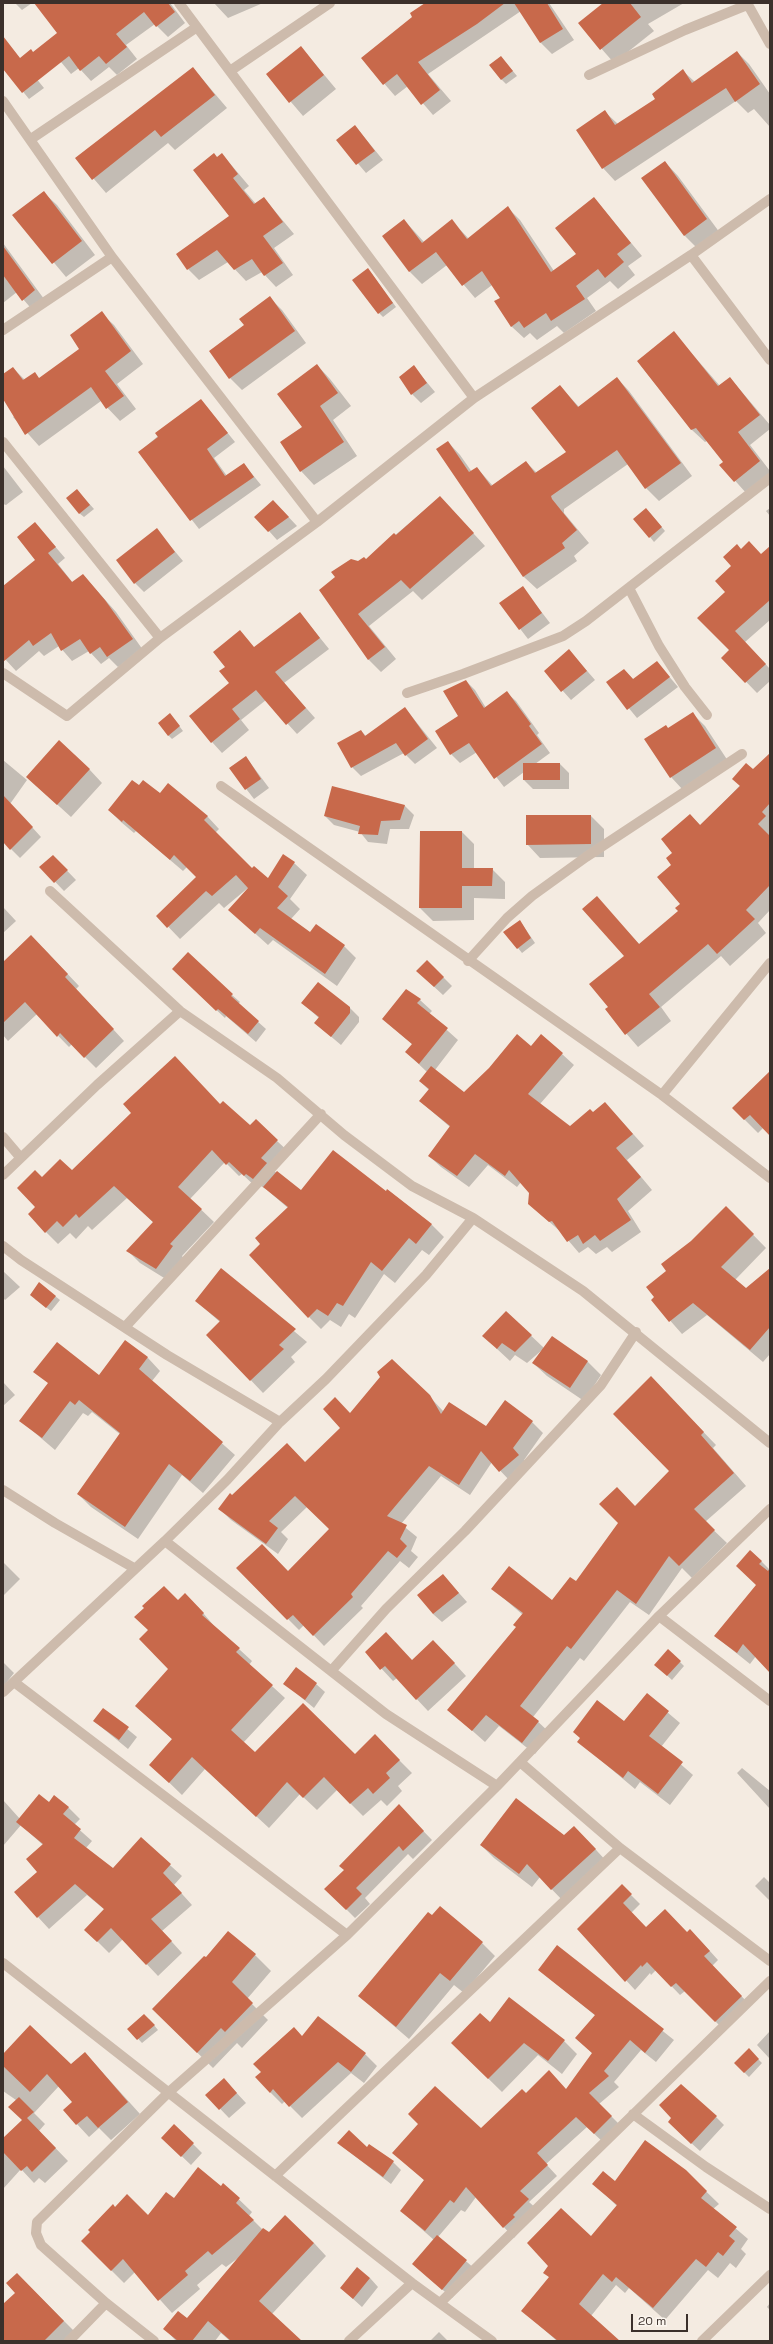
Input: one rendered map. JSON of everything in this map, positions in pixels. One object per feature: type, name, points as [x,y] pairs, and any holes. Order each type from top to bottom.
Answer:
[{"type":"street","points":[[179,3],[474,398]]},
{"type":"street","points":[[230,71],[330,3]]},
{"type":"street","points":[[589,75],[685,30],[747,4],[770,44]]},
{"type":"street","points":[[31,139],[197,27]]},
{"type":"street","points":[[3,101],[112,257],[317,522]]},
{"type":"street","points":[[3,672],[67,716],[160,638],[317,522],[474,398],[692,255],[770,199]]},
{"type":"street","points":[[692,255],[770,360]]},
{"type":"street","points":[[3,330],[112,257]]},
{"type":"street","points":[[3,442],[160,638]]},
{"type":"street","points":[[407,693],[470,672],[563,636],[629,588],[770,478]]},
{"type":"street","points":[[629,588],[659,646],[685,687],[708,715]]},
{"type":"street","points":[[468,961],[507,918],[532,896],[593,852],[742,754]]},
{"type":"street","points":[[221,786],[468,961],[662,1095],[770,1178]]},
{"type":"street","points":[[50,891],[180,1011],[277,1078],[344,1135],[412,1186],[473,1218],[583,1291],[636,1332],[770,1443]]},
{"type":"street","points":[[662,1095],[770,963]]},
{"type":"street","points":[[3,1175],[20,1157],[180,1011]]},
{"type":"street","points":[[125,1327],[321,1114]]},
{"type":"street","points":[[3,1138],[20,1157]]},
{"type":"street","points":[[3,1692],[134,1568],[165,1541],[227,1480],[280,1422],[326,1379],[396,1307],[473,1218]]},
{"type":"street","points":[[3,1246],[21,1260],[167,1355],[280,1422]]},
{"type":"street","points":[[332,1670],[386,1609],[465,1531],[601,1385],[636,1332]]},
{"type":"street","points":[[3,1490],[55,1523],[134,1568]]},
{"type":"street","points":[[154,2341],[106,2303],[41,2245],[36,2233],[37,2222],[169,2092],[347,1935],[497,1786],[660,1616],[770,1509]]},
{"type":"street","points":[[165,1541],[332,1670],[386,1714],[497,1786]]},
{"type":"street","points":[[660,1616],[770,1701]]},
{"type":"street","points":[[14,1682],[347,1935]]},
{"type":"street","points":[[520,1762],[620,1848],[770,1961]]},
{"type":"street","points":[[275,2176],[620,1848]]},
{"type":"street","points":[[4,1965],[169,2092],[412,2283],[492,2341]]},
{"type":"street","points":[[440,2304],[770,1981]]},
{"type":"street","points":[[633,2114],[706,2167],[770,2208]]},
{"type":"street","points":[[702,2341],[770,2275]]},
{"type":"street","points":[[349,2341],[412,2283]]},
{"type":"street","points":[[69,2341],[106,2303]]},
{"type":"building","points":[[34,3],[168,3],[175,12],[156,27],[144,12],[116,34],[127,47],[106,64],[99,56],[80,71],[69,56],[22,93],[3,69],[3,36],[20,58],[31,49],[33,52],[57,33]]},
{"type":"building","points":[[425,3],[505,3],[477,24],[418,62],[440,90],[421,105],[397,74],[383,85],[361,58],[412,17],[410,13]]},
{"type":"building","points":[[514,3],[547,3],[563,29],[540,43]]},
{"type":"building","points":[[603,3],[630,3],[641,17],[600,50],[578,23]]},
{"type":"building","points":[[301,46],[324,75],[289,103],[266,74]]},
{"type":"building","points":[[737,51],[760,84],[735,102],[726,88],[602,169],[576,130],[605,110],[615,125],[655,99],[652,94],[683,69],[692,83]]},
{"type":"building","points":[[501,56],[513,71],[501,80],[489,65]]},
{"type":"building","points":[[193,67],[215,95],[161,137],[155,130],[92,180],[75,158]]},
{"type":"building","points":[[355,125],[375,151],[356,165],[336,140]]},
{"type":"building","points":[[214,153],[217,157],[222,153],[238,174],[233,178],[254,204],[264,197],[283,222],[263,236],[283,263],[264,276],[252,259],[234,270],[217,250],[187,270],[176,254],[229,216],[193,170]]},
{"type":"building","points":[[665,161],[707,219],[684,236],[641,178]]},
{"type":"building","points":[[44,191],[82,241],[52,264],[12,215]]},
{"type":"building","points":[[594,197],[631,243],[617,254],[624,262],[605,278],[598,269],[576,286],[585,299],[551,321],[546,313],[524,328],[519,321],[511,327],[494,301],[500,298],[482,271],[462,286],[436,252],[409,272],[382,236],[404,219],[422,243],[452,219],[467,239],[508,206],[551,272],[576,254],[555,228]]},
{"type":"building","points":[[3,246],[35,290],[22,301],[3,275]]},
{"type":"building","points":[[368,268],[393,303],[378,314],[352,280]]},
{"type":"building","points":[[270,296],[295,331],[229,379],[209,351],[244,325],[239,319]]},
{"type":"building","points":[[102,311],[131,351],[105,371],[124,396],[106,409],[91,387],[25,435],[3,399],[3,374],[13,367],[23,380],[35,372],[39,378],[79,349],[70,335]]},
{"type":"building","points":[[674,331],[718,386],[730,377],[760,415],[738,432],[760,461],[734,482],[719,465],[723,462],[696,428],[691,430],[637,361]]},
{"type":"building","points":[[317,364],[338,393],[320,406],[344,442],[300,472],[280,442],[302,427],[277,394]]},
{"type":"building","points":[[414,365],[427,383],[411,395],[399,377]]},
{"type":"building","points":[[617,377],[681,463],[645,489],[617,450],[551,496],[577,530],[562,543],[565,548],[523,577],[436,449],[448,441],[469,472],[477,467],[491,486],[526,461],[535,473],[566,452],[531,408],[560,385],[578,407]]},
{"type":"building","points":[[201,399],[228,433],[207,449],[225,476],[244,463],[254,477],[190,521],[138,452],[158,437],[155,433]]},
{"type":"building","points":[[77,489],[90,505],[79,514],[66,498]]},
{"type":"building","points":[[440,496],[474,533],[410,589],[401,580],[358,614],[385,647],[368,660],[319,590],[335,577],[331,572],[351,559],[358,561],[364,557],[366,559],[394,533],[396,535]]},
{"type":"building","points":[[273,500],[289,517],[268,532],[254,517]]},
{"type":"building","points":[[646,508],[662,527],[649,538],[633,519]]},
{"type":"building","points":[[35,522],[56,547],[48,553],[72,582],[83,574],[105,600],[133,639],[107,657],[100,647],[90,654],[80,639],[61,651],[51,633],[33,646],[29,640],[3,662],[3,586],[35,560],[17,537]]},
{"type":"building","points":[[157,528],[175,552],[134,584],[116,560]]},
{"type":"building","points":[[749,541],[761,554],[770,546],[770,600],[735,631],[766,664],[745,683],[721,658],[729,650],[697,618],[725,592],[715,581],[731,566],[723,557],[737,544],[741,549]]},
{"type":"building","points":[[523,586],[542,613],[519,630],[499,603]]},
{"type":"building","points":[[300,612],[320,638],[275,672],[306,708],[286,725],[256,690],[232,709],[240,719],[211,743],[189,716],[229,683],[219,671],[225,667],[213,652],[240,630],[254,647]]},
{"type":"building","points":[[569,649],[587,671],[561,692],[544,671]]},
{"type":"building","points":[[657,661],[670,677],[627,710],[606,682],[624,669],[633,679]]},
{"type":"building","points":[[466,680],[484,708],[507,691],[531,724],[529,726],[542,744],[494,779],[469,743],[450,755],[435,731],[458,716],[443,691]]},
{"type":"building","points":[[405,707],[428,739],[405,756],[396,743],[351,768],[337,743],[361,730],[365,736]]},
{"type":"building","points":[[693,712],[716,748],[670,778],[644,739],[666,725],[668,728]]},
{"type":"building","points":[[170,713],[180,726],[168,736],[158,723]]},
{"type":"building","points":[[59,740],[90,769],[57,805],[26,777]]},
{"type":"building","points":[[770,753],[770,803],[762,812],[766,816],[758,824],[770,836],[770,885],[746,910],[755,919],[717,954],[708,944],[649,994],[660,1007],[625,1035],[605,1009],[608,1007],[589,984],[624,956],[582,909],[597,896],[639,944],[678,911],[675,908],[680,904],[657,877],[671,865],[666,858],[672,853],[661,839],[690,814],[700,825],[740,786],[732,779],[746,763],[753,769]]},
{"type":"building","points":[[246,756],[261,779],[245,790],[229,768]]},
{"type":"building","points":[[523,763],[560,763],[560,780],[523,780]]},
{"type":"building","points":[[132,780],[139,785],[143,780],[160,793],[168,783],[208,816],[204,820],[252,868],[254,866],[268,878],[283,854],[295,862],[278,887],[288,896],[277,908],[310,932],[316,924],[345,945],[325,974],[260,928],[255,934],[228,910],[248,888],[236,875],[212,896],[206,891],[167,928],[156,916],[196,877],[174,855],[170,860],[123,820],[122,822],[108,810]]},
{"type":"building","points":[[332,786],[405,805],[400,820],[381,821],[378,835],[358,834],[360,826],[324,816]]},
{"type":"building","points":[[3,795],[33,827],[10,850],[3,842]]},
{"type":"building","points":[[526,815],[591,815],[591,844],[526,845]]},
{"type":"building","points":[[420,831],[462,831],[462,868],[493,868],[492,886],[462,886],[462,908],[419,908]]},
{"type":"building","points":[[53,855],[68,870],[54,883],[39,867]]},
{"type":"building","points":[[520,920],[531,938],[517,949],[503,932]]},
{"type":"building","points":[[31,935],[68,974],[65,977],[114,1029],[84,1058],[60,1033],[57,1037],[25,1002],[3,1023],[3,962]]},
{"type":"building","points":[[188,952],[233,994],[231,996],[259,1021],[248,1034],[218,1009],[216,1011],[172,969]]},
{"type":"building","points":[[427,960],[444,977],[434,987],[416,971]]},
{"type":"building","points":[[318,982],[350,1007],[350,1013],[331,1037],[314,1023],[319,1017],[301,1003]]},
{"type":"building","points":[[406,989],[421,999],[417,1003],[448,1028],[419,1064],[405,1052],[412,1044],[382,1019]]},
{"type":"building","points":[[517,1034],[531,1046],[541,1034],[563,1053],[528,1094],[570,1126],[590,1109],[593,1112],[605,1102],[633,1134],[616,1148],[641,1177],[617,1199],[631,1220],[600,1241],[595,1235],[583,1244],[578,1235],[567,1242],[552,1221],[549,1222],[528,1204],[529,1193],[509,1170],[505,1176],[475,1154],[457,1176],[428,1156],[450,1126],[419,1101],[429,1089],[419,1081],[431,1066],[464,1092],[489,1068]]},
{"type":"building","points":[[175,1056],[220,1104],[223,1101],[250,1125],[256,1119],[278,1140],[261,1158],[267,1163],[253,1179],[246,1174],[244,1176],[229,1162],[226,1165],[212,1150],[178,1187],[202,1209],[170,1244],[173,1246],[156,1269],[126,1251],[153,1222],[114,1186],[79,1218],[76,1214],[63,1227],[57,1221],[45,1233],[28,1214],[35,1207],[17,1188],[35,1170],[42,1177],[60,1159],[72,1170],[131,1113],[123,1104]]},
{"type":"building","points":[[770,1071],[770,1136],[750,1115],[744,1120],[732,1108]]},
{"type":"building","points":[[333,1150],[432,1224],[416,1244],[409,1238],[382,1271],[371,1262],[343,1306],[337,1303],[328,1316],[317,1309],[308,1318],[249,1255],[260,1244],[255,1238],[288,1207],[263,1187],[277,1171],[301,1190]]},
{"type":"building","points":[[726,1206],[754,1234],[721,1267],[746,1288],[770,1268],[770,1327],[750,1350],[693,1303],[669,1322],[651,1300],[654,1297],[646,1287],[666,1271],[661,1264],[691,1241]]},
{"type":"building","points":[[221,1268],[296,1329],[279,1345],[284,1349],[250,1381],[206,1335],[220,1321],[195,1301]]},
{"type":"building","points":[[39,1282],[56,1296],[46,1308],[30,1295]]},
{"type":"building","points":[[506,1311],[532,1335],[515,1352],[502,1343],[497,1349],[482,1336]]},
{"type":"building","points":[[552,1336],[588,1361],[570,1388],[532,1363]]},
{"type":"building","points":[[125,1340],[148,1357],[139,1369],[223,1442],[190,1481],[169,1464],[125,1527],[77,1494],[120,1433],[79,1400],[75,1405],[70,1401],[42,1438],[19,1421],[48,1383],[33,1372],[57,1342],[99,1375]]},
{"type":"building","points":[[392,1359],[430,1395],[441,1414],[449,1402],[486,1426],[505,1400],[533,1421],[513,1448],[519,1455],[499,1472],[481,1451],[459,1485],[429,1466],[387,1516],[407,1525],[400,1539],[407,1546],[397,1558],[388,1551],[351,1594],[353,1597],[313,1636],[293,1615],[287,1620],[236,1568],[262,1544],[288,1571],[329,1529],[295,1496],[269,1521],[278,1528],[266,1544],[218,1509],[230,1493],[232,1495],[287,1443],[305,1462],[340,1428],[323,1409],[335,1397],[350,1413],[380,1377],[377,1372]]},
{"type":"building","points":[[651,1376],[704,1432],[701,1435],[734,1473],[694,1509],[715,1530],[679,1566],[669,1556],[636,1604],[617,1590],[571,1649],[567,1646],[520,1706],[539,1721],[522,1743],[486,1715],[472,1731],[447,1710],[516,1627],[513,1625],[523,1613],[491,1589],[509,1566],[552,1600],[570,1577],[576,1581],[618,1523],[599,1504],[617,1487],[635,1506],[669,1471],[613,1414]]},
{"type":"building","points":[[750,1550],[762,1561],[759,1564],[768,1571],[770,1568],[770,1673],[743,1644],[737,1653],[714,1636],[756,1585],[736,1566]]},
{"type":"building","points":[[443,1574],[459,1593],[433,1614],[417,1595]]},
{"type":"building","points":[[164,1586],[178,1600],[185,1593],[204,1613],[202,1615],[240,1648],[236,1652],[273,1685],[231,1730],[255,1752],[303,1703],[355,1754],[375,1734],[400,1760],[386,1773],[390,1778],[373,1794],[368,1788],[350,1804],[324,1777],[303,1798],[287,1782],[256,1817],[192,1757],[169,1783],[149,1765],[172,1739],[135,1706],[168,1669],[139,1639],[148,1630],[134,1617],[144,1608],[142,1606]]},
{"type":"building","points":[[386,1632],[412,1660],[433,1640],[455,1663],[416,1700],[385,1666],[380,1670],[365,1652]]},
{"type":"building","points":[[668,1649],[681,1661],[667,1676],[654,1665]]},
{"type":"building","points":[[296,1667],[317,1683],[305,1700],[283,1684]]},
{"type":"building","points":[[647,1693],[669,1711],[649,1736],[683,1762],[658,1794],[628,1771],[623,1778],[577,1742],[580,1738],[573,1732],[597,1700],[624,1721]]},
{"type":"building","points":[[103,1708],[129,1727],[119,1740],[93,1721]]},
{"type":"building","points":[[39,1794],[49,1802],[54,1795],[69,1807],[63,1814],[81,1829],[74,1838],[113,1868],[141,1837],[171,1864],[163,1873],[182,1893],[151,1919],[172,1941],[146,1965],[111,1928],[97,1942],[84,1930],[104,1909],[75,1884],[37,1918],[14,1892],[37,1872],[26,1859],[43,1844],[16,1822]]},
{"type":"building","points":[[516,1798],[564,1835],[574,1826],[596,1849],[551,1890],[527,1864],[519,1874],[480,1845]]},
{"type":"building","points":[[399,1804],[424,1831],[403,1851],[399,1846],[356,1888],[362,1894],[346,1910],[324,1889],[344,1870],[339,1866]]},
{"type":"building","points":[[622,1884],[632,1894],[623,1903],[646,1927],[665,1909],[687,1932],[690,1929],[710,1951],[704,1956],[742,1996],[715,2022],[676,1983],[671,1987],[647,1962],[642,1967],[641,1965],[625,1982],[577,1929]]},
{"type":"building","points":[[440,1906],[483,1942],[450,1981],[440,1973],[396,2027],[358,1996],[428,1912],[432,1915]]},
{"type":"building","points":[[228,1931],[256,1954],[232,1982],[253,2003],[225,2032],[221,2028],[197,2053],[152,2009],[204,1956],[206,1957]]},
{"type":"building","points":[[557,1945],[664,2029],[645,2053],[630,2040],[604,2071],[609,2076],[589,2093],[612,2116],[594,2134],[576,2117],[537,2153],[548,2165],[520,2191],[529,2199],[513,2215],[515,2217],[503,2228],[466,2187],[454,2203],[450,2200],[425,2231],[400,2211],[424,2180],[392,2153],[418,2124],[408,2114],[435,2086],[481,2128],[522,2089],[526,2093],[549,2070],[566,2089],[592,2053],[575,2038],[595,2015],[538,1970]]},
{"type":"building","points":[[509,1997],[565,2040],[548,2061],[524,2043],[488,2079],[451,2043],[480,2013],[490,2022]]},
{"type":"building","points":[[144,2014],[155,2025],[137,2040],[127,2029]]},
{"type":"building","points":[[318,2016],[366,2053],[351,2072],[338,2062],[289,2107],[273,2089],[270,2093],[255,2077],[261,2072],[253,2064],[294,2027],[302,2036]]},
{"type":"building","points":[[30,2025],[71,2064],[85,2052],[128,2102],[98,2128],[87,2116],[76,2125],[63,2110],[72,2102],[47,2074],[30,2092],[3,2066],[3,2054]]},
{"type":"building","points":[[749,2048],[759,2059],[744,2073],[734,2063]]},
{"type":"building","points":[[224,2078],[237,2093],[219,2110],[205,2095]]},
{"type":"building","points":[[681,2084],[717,2116],[691,2144],[668,2122],[671,2118],[659,2105]]},
{"type":"building","points":[[19,2097],[34,2112],[27,2118],[56,2148],[32,2172],[27,2166],[21,2171],[3,2152],[3,2138],[22,2120],[8,2107]]},
{"type":"building","points":[[174,2124],[194,2143],[181,2157],[161,2138]]},
{"type":"building","points":[[349,2130],[367,2147],[369,2144],[394,2161],[383,2177],[337,2143]]},
{"type":"building","points":[[645,2140],[686,2170],[707,2191],[701,2198],[737,2227],[729,2236],[735,2241],[723,2256],[718,2252],[706,2267],[696,2259],[653,2308],[616,2277],[612,2282],[603,2274],[579,2304],[620,2341],[558,2341],[521,2311],[549,2277],[543,2273],[548,2266],[527,2243],[561,2208],[591,2236],[617,2205],[592,2184],[603,2171],[615,2181]]},
{"type":"building","points":[[198,2167],[221,2186],[223,2183],[240,2198],[236,2203],[254,2220],[212,2255],[208,2251],[185,2271],[188,2275],[158,2301],[123,2259],[111,2271],[81,2241],[90,2232],[88,2230],[113,2204],[115,2207],[127,2194],[148,2215],[166,2192],[174,2198]]},
{"type":"building","points":[[285,2215],[314,2243],[259,2301],[302,2341],[231,2341],[208,2321],[192,2341],[178,2341],[163,2329],[178,2311],[187,2318],[263,2228],[269,2232]]},
{"type":"building","points":[[437,2235],[467,2260],[442,2290],[412,2264]]},
{"type":"building","points":[[357,2267],[370,2278],[353,2299],[340,2288]]},
{"type":"building","points":[[17,2273],[64,2321],[44,2341],[3,2341],[3,2304],[15,2293],[6,2283]]}]
